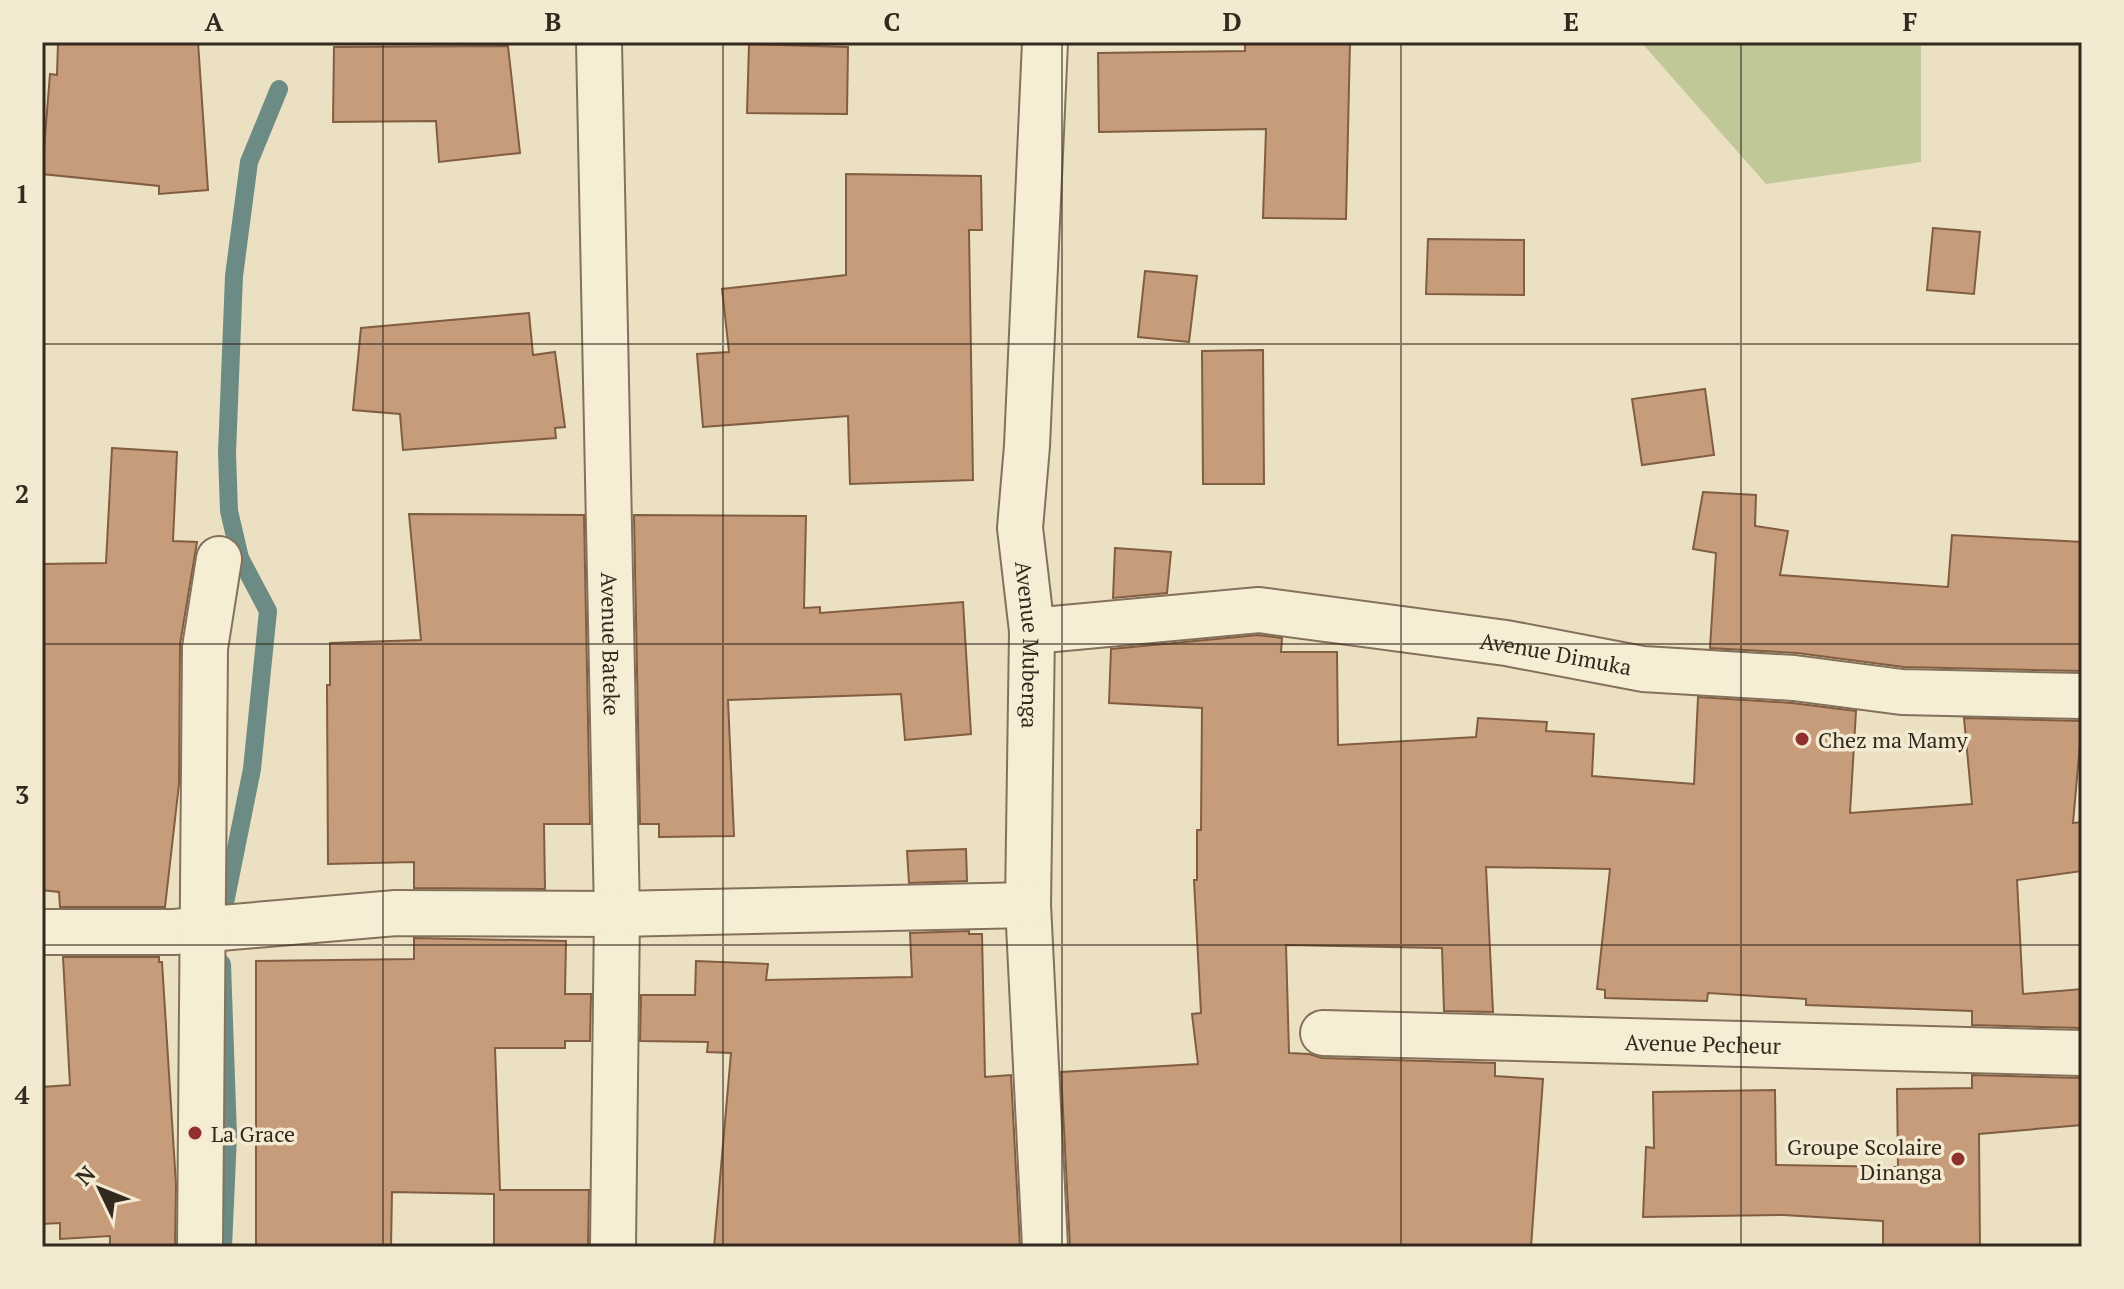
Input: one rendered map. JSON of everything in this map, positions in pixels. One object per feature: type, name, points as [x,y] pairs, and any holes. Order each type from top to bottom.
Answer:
[{"type":"street","name":"Avenue Bateke","points":[[599,42],[617,914],[613,1247]]},
{"type":"street","name":"Avenue Mubenga","points":[[1045,42],[1027,446],[1020,528],[1032,631],[1028,905],[1045,1247]]},
{"type":"street","points":[[200,1247],[205,648],[219,559]]},
{"type":"street","name":"Avenue Dimuka","points":[[1032,631],[1259,610],[1506,643],[1643,669],[1794,678],[1902,692],[2082,696]]},
{"type":"street","points":[[42,932],[174,932],[396,913],[617,914],[1028,905]]},
{"type":"street","name":"Avenue Pecheur","points":[[1323,1033],[2082,1053]]},
{"type":"green space","points":[[1641,42],[1921,42],[1921,162],[1766,184]]},
{"type":"building","points":[[58,42],[198,42],[208,190],[159,194],[159,186],[42,174],[50,74],[57,75]]},
{"type":"building","points":[[1245,42],[1350,42],[1346,219],[1263,218],[1266,129],[1099,132],[1098,53],[1245,51]]},
{"type":"building","points":[[749,44],[848,47],[847,114],[747,113]]},
{"type":"building","points":[[508,46],[520,153],[439,162],[436,121],[333,122],[334,47]]},
{"type":"building","points":[[846,174],[981,176],[982,230],[969,230],[973,480],[850,484],[848,416],[703,427],[697,354],[729,352],[722,289],[846,275]]},
{"type":"building","points":[[1933,228],[1980,232],[1974,294],[1927,290]]},
{"type":"building","points":[[1428,239],[1524,240],[1524,295],[1426,294]]},
{"type":"building","points":[[1145,271],[1197,276],[1189,342],[1138,337]]},
{"type":"building","points":[[529,313],[533,355],[555,352],[565,427],[555,428],[556,438],[403,450],[400,414],[353,410],[361,328]]},
{"type":"building","points":[[1263,350],[1264,484],[1203,484],[1202,351]]},
{"type":"building","points":[[1705,389],[1714,455],[1642,465],[1632,399]]},
{"type":"building","points":[[112,448],[177,452],[173,541],[197,542],[180,644],[179,784],[165,907],[60,907],[59,892],[42,890],[42,564],[106,563]]},
{"type":"building","points":[[1703,492],[1756,495],[1755,526],[1788,531],[1780,575],[1948,587],[1952,535],[2082,542],[2082,671],[1904,667],[1797,653],[1710,648],[1716,553],[1693,549]]},
{"type":"building","points":[[409,514],[584,515],[590,824],[544,824],[545,889],[414,888],[414,862],[328,864],[327,685],[330,685],[330,643],[421,640]]},
{"type":"building","points":[[634,515],[806,516],[804,608],[820,607],[820,613],[963,602],[971,734],[905,740],[901,694],[728,700],[734,836],[659,837],[659,824],[640,824]]},
{"type":"building","points":[[1115,548],[1171,552],[1167,593],[1113,598]]},
{"type":"building","points":[[1258,635],[1282,638],[1281,652],[1337,652],[1338,745],[1476,737],[1478,718],[1547,722],[1546,731],[1594,734],[1592,776],[1694,784],[1698,697],[1856,711],[1850,813],[1972,804],[1964,718],[2082,721],[2073,823],[2082,822],[2082,871],[2017,880],[2023,994],[2082,989],[2082,1028],[1972,1025],[1972,1011],[1806,1005],[1806,999],[1708,993],[1707,1001],[1605,998],[1605,990],[1597,989],[1610,869],[1486,867],[1493,1012],[1444,1011],[1442,948],[1286,945],[1289,1053],[1322,1058],[1495,1063],[1495,1076],[1543,1079],[1531,1247],[1070,1247],[1061,1072],[1198,1064],[1192,1014],[1201,1013],[1194,880],[1197,880],[1197,830],[1201,830],[1202,708],[1109,703],[1111,649]]},
{"type":"building","points":[[966,849],[967,881],[909,883],[907,851]]},
{"type":"building","points":[[969,931],[969,934],[982,934],[985,1077],[1011,1075],[1020,1247],[714,1247],[731,1053],[707,1052],[708,1042],[640,1041],[641,995],[695,995],[696,961],[768,964],[766,980],[912,977],[910,933]]},
{"type":"building","points":[[414,938],[566,941],[565,994],[591,994],[590,1041],[565,1041],[565,1048],[495,1048],[500,1190],[589,1190],[588,1247],[494,1247],[494,1194],[392,1192],[391,1247],[256,1247],[256,961],[414,959]]},
{"type":"building","points":[[63,957],[159,957],[159,962],[162,962],[176,1185],[175,1247],[110,1247],[110,1236],[60,1239],[60,1223],[42,1224],[42,1087],[70,1085]]},
{"type":"building","points":[[1972,1075],[2082,1078],[2082,1125],[1979,1134],[1980,1247],[1883,1247],[1883,1221],[1783,1215],[1643,1217],[1646,1147],[1654,1148],[1653,1092],[1775,1090],[1776,1165],[1898,1167],[1897,1089],[1972,1088]]},
{"type":"waterway","points":[[221,923],[252,769],[268,611],[240,558],[229,511],[227,453],[234,276],[249,162],[279,89]]},
{"type":"waterway","points":[[222,964],[228,1136],[223,1247]]},
{"type":"place","name":"Chez ma Mamy","points":[[1802,739]]},
{"type":"place","name":"La Grace","points":[[195,1133]]},
{"type":"place","name":"Groupe Scolaire Dinanga","points":[[1958,1159]]}]
